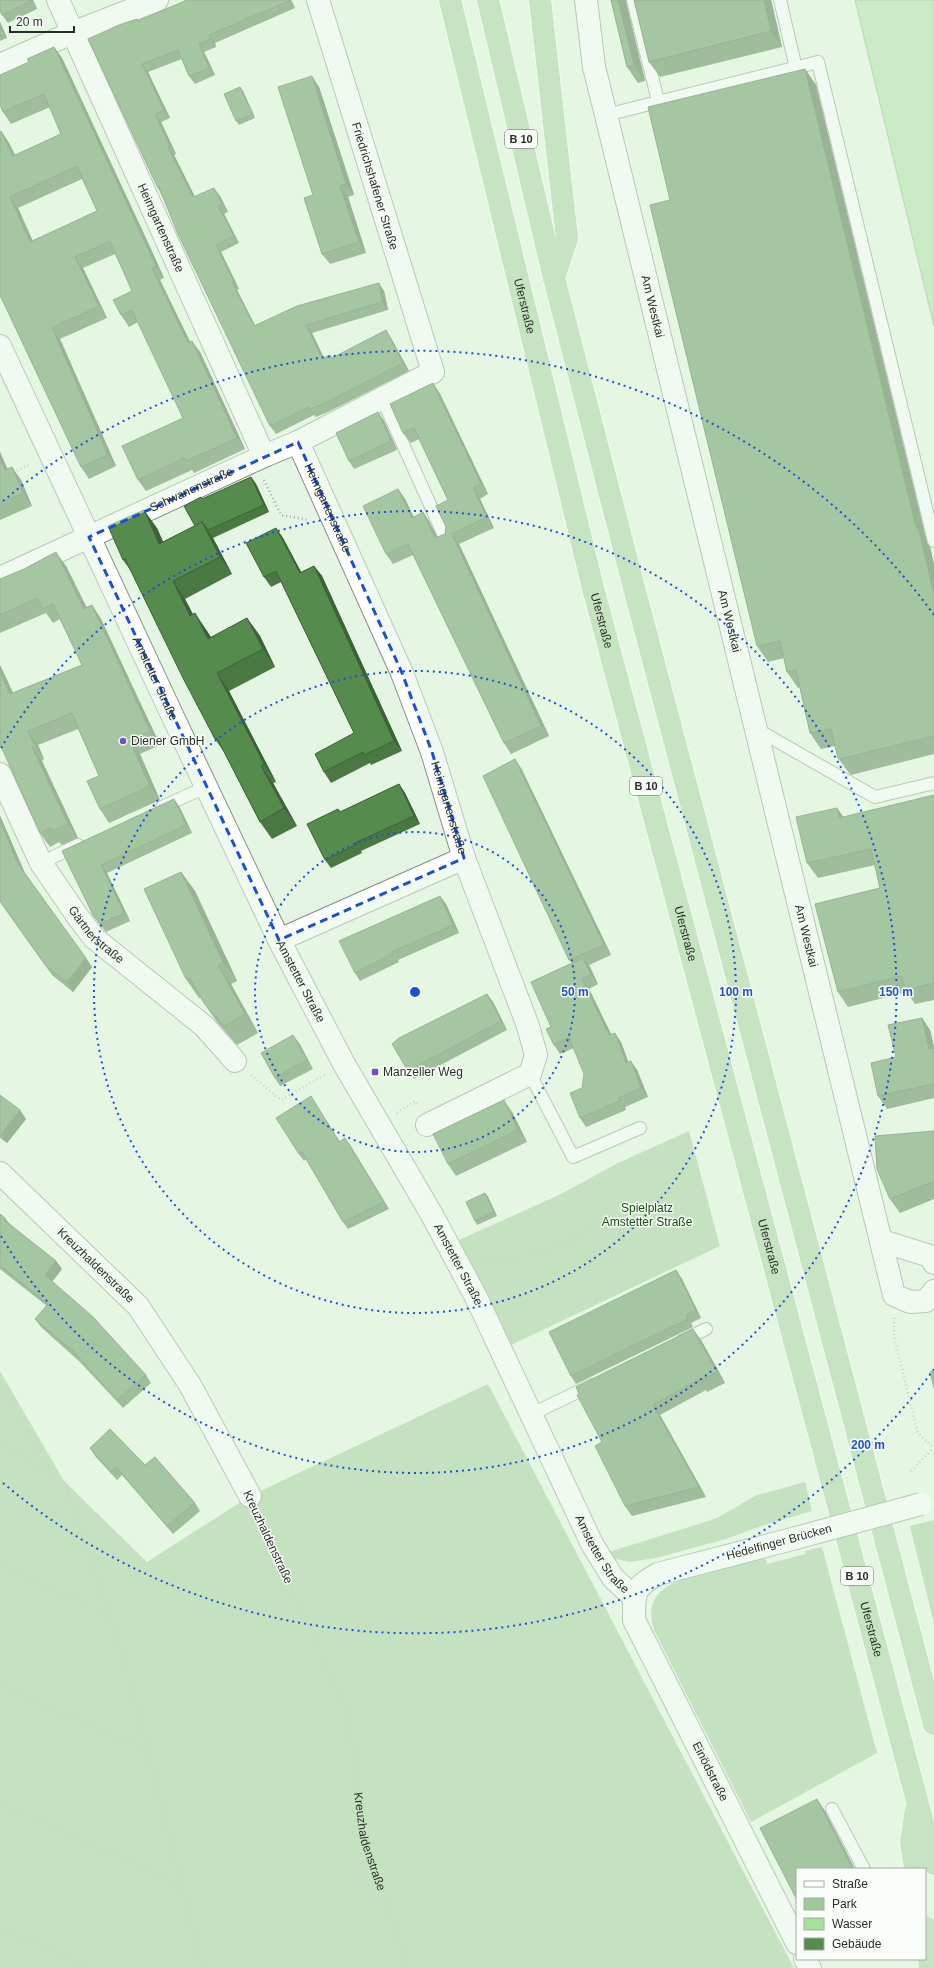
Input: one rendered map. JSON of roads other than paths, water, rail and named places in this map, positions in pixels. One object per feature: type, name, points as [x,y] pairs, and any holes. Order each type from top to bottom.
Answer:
[{"type":"highway","name":"Uferstraße","points":[[450,0],[591,580],[934,1864]]},
{"type":"highway","name":"B 10","points":[[488,0],[554,278],[682,770],[934,1724]]},
{"type":"highway","name":"B 10","points":[[540,0],[567,238],[554,278]]},
{"type":"highway","points":[[915,1868],[911,1842],[917,1800]]},
{"type":"highway","points":[[926,1935],[930,1968]]},
{"type":"street","name":"Heimgartenstraße","points":[[58,0],[259,458]]},
{"type":"street","points":[[0,65],[72,33],[157,0]]},
{"type":"street","name":"Friedrichshafener Straße","points":[[318,0],[433,372]]},
{"type":"street","name":"Am Westkai","points":[[586,0],[594,67],[894,1295],[910,1302],[926,1301],[934,1291]]},
{"type":"street","name":"Amstetter Straße","points":[[0,346],[206,786],[280,940],[344,1064],[462,1270],[600,1557],[613,1578],[634,1597]]},
{"type":"street","name":"Schwanenstraße","points":[[0,578],[259,458],[298,442],[433,372]]},
{"type":"street","name":"Heimgartenstraße","points":[[298,442],[402,673],[430,745],[464,858],[528,1026],[536,1055],[530,1074]]},
{"type":"street","name":"Gärtnerstraße","points":[[0,774],[40,863],[94,938],[204,1026],[235,1061]]},
{"type":"street","points":[[280,940],[464,858]]},
{"type":"street","points":[[427,1125],[530,1074]]},
{"type":"street","name":"Kreuzhaldenstraße","points":[[0,1173],[138,1306],[190,1385],[250,1496]]},
{"type":"street","points":[[882,1241],[930,1256],[934,1263]]},
{"type":"street","name":"Hedelfinger Brücken","points":[[634,1597],[642,1584],[658,1574],[928,1503]]},
{"type":"street","name":"Einödstraße","points":[[634,1597],[634,1620],[796,1941]]},
{"type":"lane","points":[[633,0],[658,102]]},
{"type":"lane","points":[[780,0],[796,68]]},
{"type":"lane","points":[[606,115],[818,62],[934,541]]},
{"type":"lane","points":[[382,398],[446,540]]},
{"type":"lane","points":[[756,729],[875,797],[934,783]]},
{"type":"lane","points":[[149,813],[206,786]]},
{"type":"lane","points":[[40,863],[91,840]]},
{"type":"lane","points":[[530,1074],[573,1156],[640,1128]]},
{"type":"lane","points":[[672,1346],[706,1329]]},
{"type":"lane","points":[[532,1414],[602,1380]]},
{"type":"lane","points":[[832,1809],[863,1868]]},
{"type":"water","points":[[855,0],[934,0],[934,326]]},
{"type":"place","name":"Diener GmbH","points":[[123,741]]},
{"type":"place","name":"Manzeller Weg","points":[[375,1072]]},
{"type":"park label","name":"Spielplatz Amstetter Straße","points":[[647,1215]]}]
